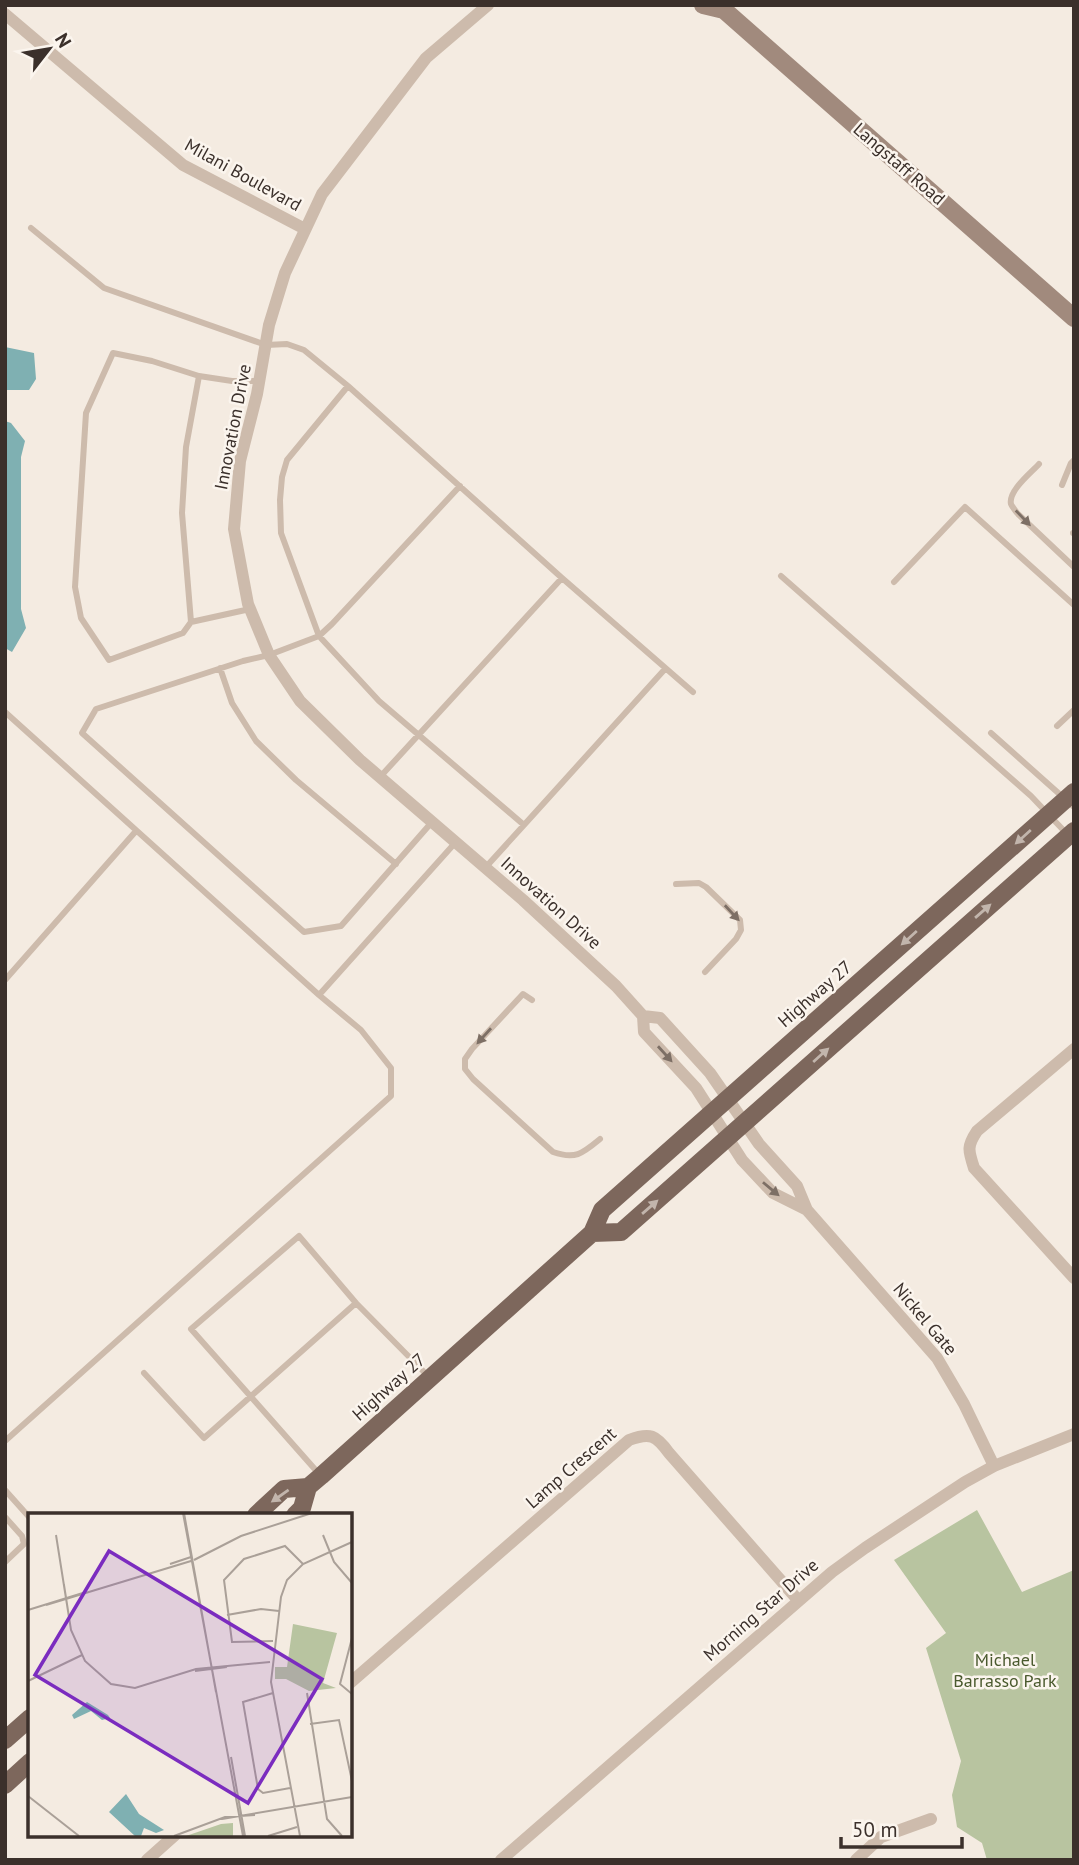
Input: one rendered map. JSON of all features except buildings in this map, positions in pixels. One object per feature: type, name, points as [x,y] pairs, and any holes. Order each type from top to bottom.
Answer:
[{"type":"main road","name":"Langstaff Road","points":[[703,5],[723,7],[1074,318]]},
{"type":"main road","name":"Highway 27","points":[[297,1513],[315,1482],[592,1233],[602,1210],[1048,814],[1071,799]]},
{"type":"main road","points":[[592,1233],[621,1232],[1071,833]]},
{"type":"main road","name":"Highway 27","points":[[258,1513],[284,1489],[315,1482]]},
{"type":"main road","points":[[5,1740],[28,1720]]},
{"type":"main road","points":[[5,1785],[28,1764]]},
{"type":"street","name":"Innovation Drive","points":[[488,5],[426,58],[322,194],[285,273],[269,325],[259,382],[240,461],[234,528],[250,609],[269,655],[300,701],[380,777],[523,900],[616,986],[643,1016],[644,1031],[696,1088],[711,1112]]},
{"type":"street","name":"Milani Boulevard","points":[[5,14],[183,165],[305,229]]},
{"type":"street","name":"Innovation Drive","points":[[643,1016],[660,1018],[710,1073],[744,1123]]},
{"type":"street","points":[[1074,1049],[977,1131],[970,1142],[969,1152],[974,1168],[1074,1278]]},
{"type":"street","name":"Nickel Gate","points":[[711,1112],[742,1160],[773,1193],[807,1209]]},
{"type":"street","name":"Nickel Gate","points":[[744,1123],[797,1186],[807,1209],[937,1358],[964,1404],[994,1466]]},
{"type":"street","name":"Morning Star Drive","points":[[501,1860],[798,1600],[864,1548],[994,1466],[1074,1434]]},
{"type":"street","name":"Lamp Crescent","points":[[352,1681],[629,1440],[641,1436],[651,1435],[660,1440],[798,1600]]},
{"type":"street","points":[[856,1860],[881,1837],[931,1819]]},
{"type":"street","points":[[147,1860],[173,1837]]},
{"type":"lane","points":[[31,228],[104,288],[266,345],[288,344],[304,350],[693,692]]},
{"type":"lane","points":[[199,376],[186,447],[182,513],[191,622],[183,633],[109,660],[81,618],[75,587],[86,413],[113,354],[152,361],[199,376],[259,382]]},
{"type":"lane","points":[[348,386],[287,460],[279,500],[281,533],[319,636],[379,701],[524,825]]},
{"type":"lane","points":[[1062,485],[1074,460]]},
{"type":"lane","points":[[1039,464],[1017,487],[1011,504],[1018,514],[1074,567]]},
{"type":"lane","points":[[432,822],[341,926],[304,932],[82,733],[96,709],[220,668],[269,655],[319,636],[460,486]]},
{"type":"lane","points":[[894,582],[965,507],[1074,605]]},
{"type":"lane","points":[[781,576],[1071,833]]},
{"type":"lane","points":[[380,777],[562,578]]},
{"type":"lane","points":[[191,622],[250,609]]},
{"type":"lane","points":[[220,668],[232,703],[256,741],[296,780],[396,864]]},
{"type":"lane","points":[[485,868],[665,668]]},
{"type":"lane","points":[[1056,726],[1074,710]]},
{"type":"lane","points":[[5,712],[361,1030],[391,1068],[391,1096],[5,1441]]},
{"type":"lane","points":[[991,733],[1071,799]]},
{"type":"lane","points":[[5,980],[136,831]]},
{"type":"lane","points":[[319,995],[455,842]]},
{"type":"lane","points":[[676,884],[699,883],[740,920],[741,930],[736,939],[705,972]]},
{"type":"lane","points":[[532,1000],[523,994],[472,1049],[465,1059],[465,1069],[472,1079],[553,1152],[566,1156],[583,1152],[600,1139]]},
{"type":"lane","points":[[315,1482],[250,1396],[191,1329],[299,1236],[356,1303],[430,1378]]},
{"type":"lane","points":[[144,1373],[204,1438],[356,1303]]},
{"type":"lane","points":[[5,1490],[28,1515]]},
{"type":"lane","points":[[5,1517],[22,1536],[24,1544],[5,1562]]},
{"type":"green space","name":"Michael Barrasso Park","points":[[977,1510],[1022,1592],[1074,1570],[1074,1860],[987,1860],[982,1843],[957,1827],[952,1795],[961,1761],[926,1648],[946,1633],[894,1560]]},
{"type":"water","points":[[5,347],[34,353],[36,379],[29,390],[5,390]]},
{"type":"water","points":[[5,421],[11,423],[25,441],[21,457],[21,609],[26,628],[12,652],[5,648]]}]
